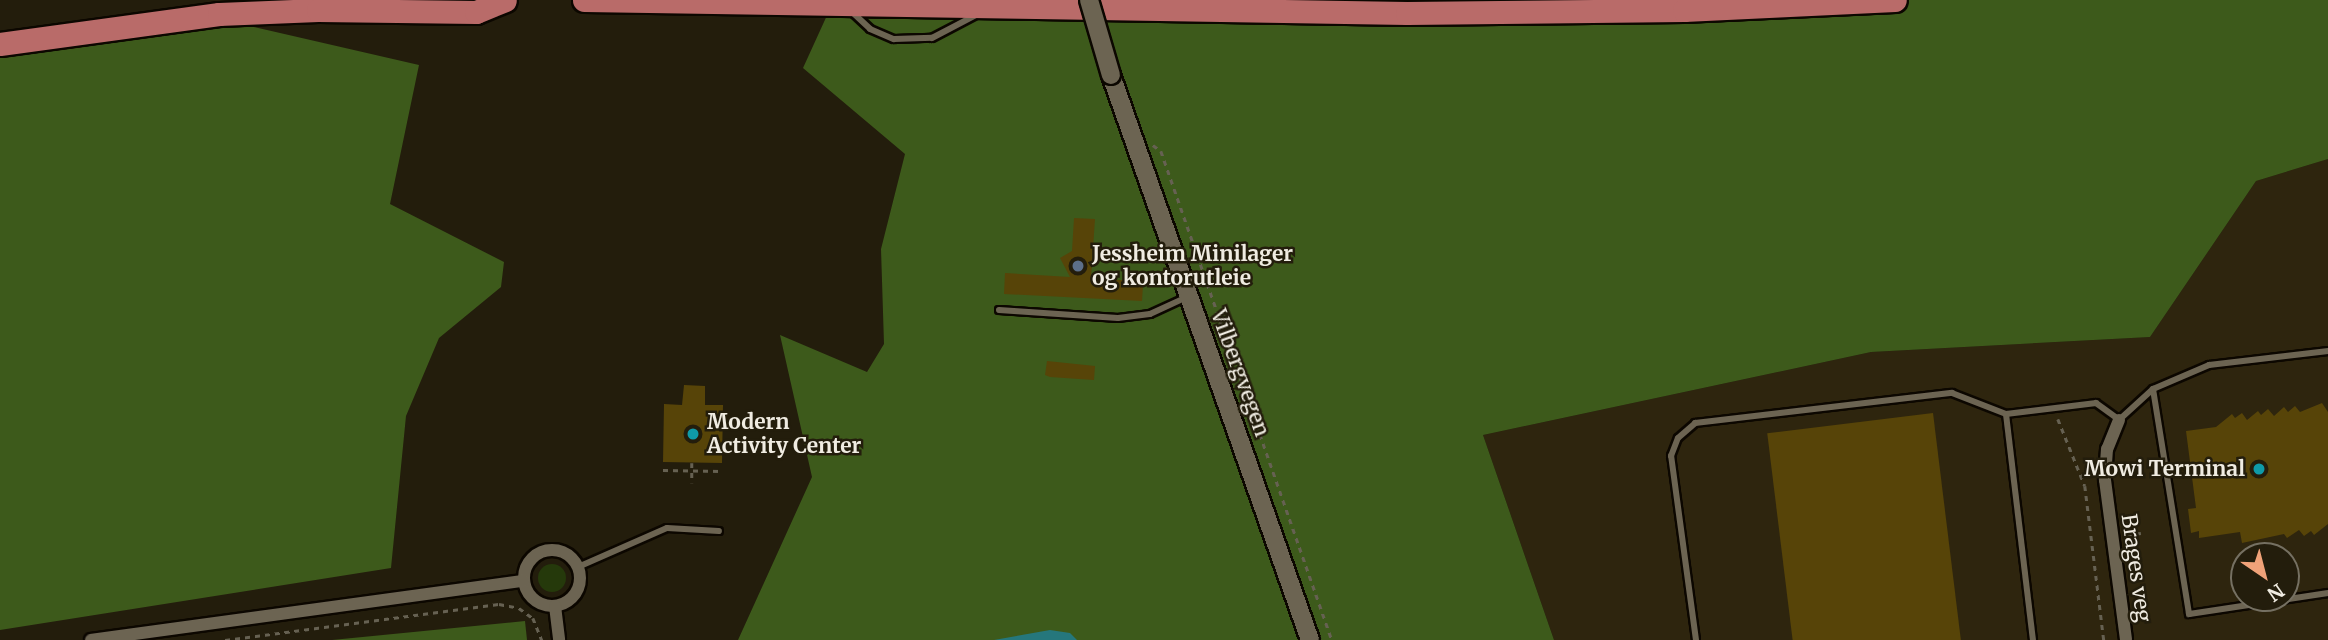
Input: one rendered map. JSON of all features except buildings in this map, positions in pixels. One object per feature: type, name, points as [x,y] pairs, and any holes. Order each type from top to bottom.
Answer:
[{"type":"highway","points":[[0,44],[219,14],[318,10],[476,12],[505,0]]},
{"type":"highway","points":[[584,0],[1527,13],[1895,0]]},
{"type":"main road","name":"Vilbergvegen","points":[[1089,0],[1111,75],[1310,640]]},
{"type":"street","name":"Brages veg","points":[[2119,420],[2107,449],[2105,480],[2126,640]]},
{"type":"street","points":[[558,551],[578,567],[576,593],[555,606],[531,597],[524,581],[528,564],[541,552],[558,551]]},
{"type":"street","points":[[91,640],[524,581]]},
{"type":"street","points":[[555,606],[559,640]]},
{"type":"lane","points":[[844,4],[870,29],[894,38],[943,34],[988,7]]},
{"type":"lane","points":[[999,310],[1118,318],[1150,314],[1189,297]]},
{"type":"lane","points":[[1696,640],[1671,456],[1678,438],[1695,423],[1952,393],[2006,414],[2096,403],[2119,420],[2153,389],[2209,365],[2328,351]]},
{"type":"lane","points":[[2153,389],[2189,614],[2328,593]]},
{"type":"lane","points":[[2006,414],[2032,640]]},
{"type":"lane","points":[[578,567],[667,528],[719,531]]},
{"type":"path","points":[[1161,151],[1332,640]]},
{"type":"path","points":[[2055,408],[2085,485],[2104,640]]},
{"type":"path","points":[[692,463],[692,483]]},
{"type":"path","points":[[663,470],[720,471]]},
{"type":"path","points":[[225,640],[499,604],[519,608],[533,618],[542,640]]},
{"type":"shaded area","points":[[2328,159],[2328,640],[1554,640],[1483,435],[1871,352],[2150,337],[2256,181]]},
{"type":"green space","points":[[834,0],[2328,0],[2328,159],[2256,181],[2150,337],[1871,352],[1483,435],[1554,640],[738,640],[812,477],[780,335],[867,372],[884,344],[881,249],[905,154],[803,68]]},
{"type":"green space","points":[[224,20],[419,65],[390,204],[504,262],[501,287],[439,338],[406,416],[391,568],[0,630],[0,55]]},
{"type":"green space","points":[[552,564],[562,568],[566,578],[562,588],[552,592],[542,588],[538,578],[542,568]]},
{"type":"green space","points":[[525,621],[527,640],[332,640]]},
{"type":"water","points":[[1050,630],[1070,633],[1077,640],[994,640]]},
{"type":"place","name":"Jessheim Minilager og kontorutleie","points":[[1078,266]]},
{"type":"place","name":"Modern Activity Center","points":[[693,434]]},
{"type":"place","name":"Mowi Terminal","points":[[2259,469]]}]
